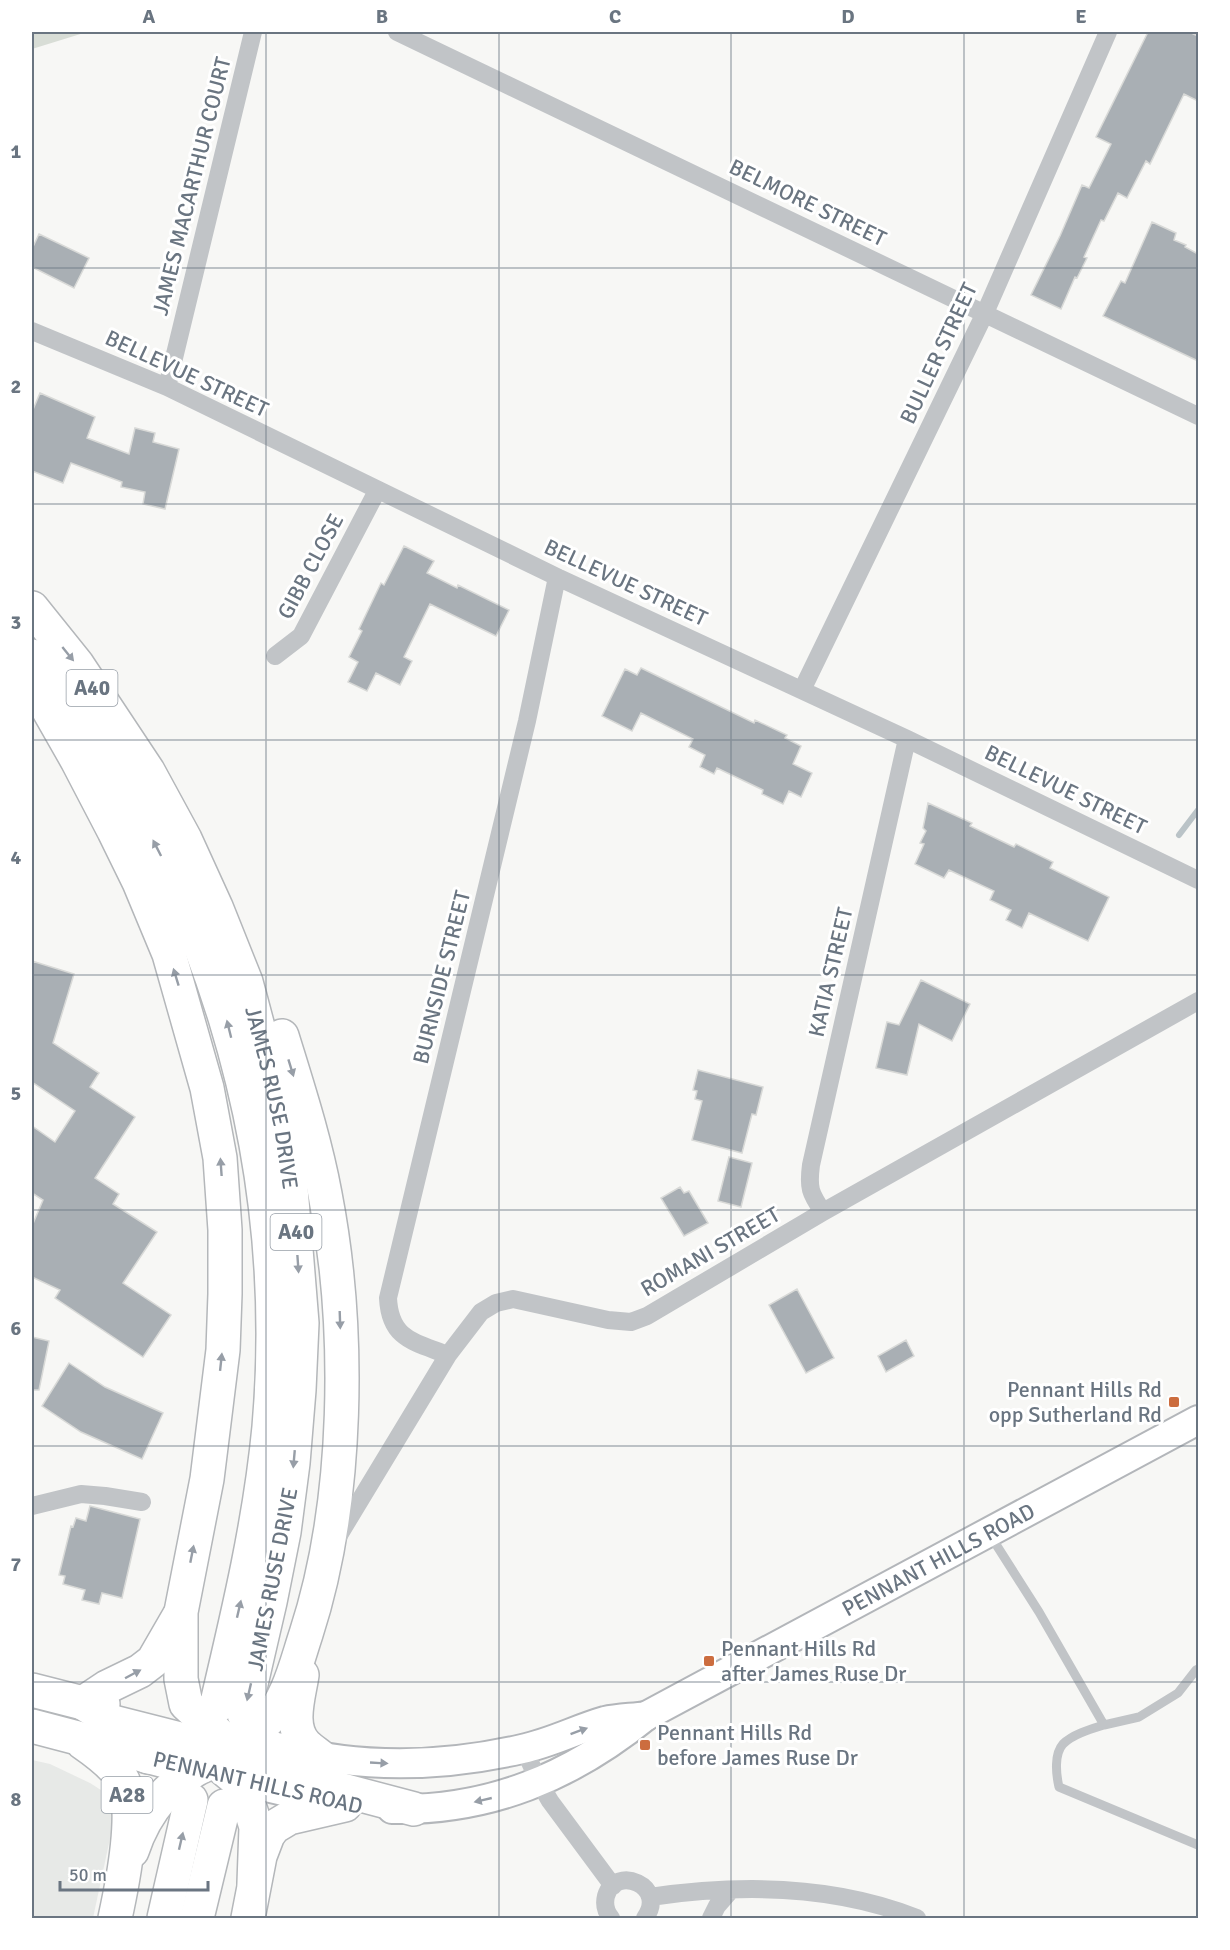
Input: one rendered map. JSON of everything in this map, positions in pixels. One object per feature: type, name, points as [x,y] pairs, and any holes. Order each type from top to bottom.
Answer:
[{"type":"highway","name":"JAMES RUSE DRIVE","points":[[32,608],[77,664],[148,771],[185,839],[216,908],[246,982],[282,1126],[291,1188],[302,1323],[293,1463],[277,1567],[220,1754],[164,1918]]},
{"type":"highway","name":"JAMES RUSE DRIVE","points":[[32,656],[99,747],[137,811],[199,939],[224,1010],[243,1086],[258,1158],[268,1231],[272,1290],[269,1426],[259,1510],[220,1754],[197,1918]]},
{"type":"highway","points":[[32,684],[77,760],[114,831],[139,882],[169,954],[207,1088],[220,1158],[225,1283],[223,1350],[207,1479],[181,1612],[181,1679],[186,1704],[246,1796],[256,1827],[254,1883]]},
{"type":"highway","points":[[124,1875],[143,1822],[162,1797],[264,1724],[272,1716],[283,1697],[312,1614],[327,1556],[337,1479],[342,1398],[340,1313],[334,1245],[325,1191],[307,1120],[263,975],[229,898],[194,835],[148,771]]},
{"type":"highway","points":[[83,1703],[106,1688],[140,1671],[153,1660],[181,1612]]},
{"type":"highway","points":[[312,1614],[296,1716],[300,1737],[305,1744],[321,1756]]},
{"type":"highway","points":[[32,1690],[83,1703],[113,1722],[180,1739],[220,1754],[316,1783],[414,1809]]},
{"type":"highway","name":"PENNANT HILLS ROAD","points":[[32,1726],[148,1756],[220,1754]]},
{"type":"highway","name":"A28","points":[[74,1737],[111,1766],[124,1783],[129,1815],[124,1875],[115,1918]]},
{"type":"highway","points":[[248,1918],[254,1883],[266,1841],[274,1827],[289,1818],[345,1805]]},
{"type":"main road","name":"PENNANT HILLS ROAD","points":[[220,1754],[345,1805],[414,1809],[493,1798],[539,1782],[577,1764],[617,1740],[646,1716],[1198,1420]]},
{"type":"main road","name":"PENNANT HILLS ROAD","points":[[220,1754],[280,1748],[321,1756],[383,1763],[460,1760],[524,1749],[605,1721],[646,1716]]},
{"type":"street","name":"JAMES MACARTHUR COURT","points":[[167,387],[253,32]]},
{"type":"street","name":"BELMORE STREET","points":[[397,32],[1198,416]]},
{"type":"street","name":"BULLER STREET","points":[[802,690],[985,313],[1108,32]]},
{"type":"street","name":"BELLEVUE STREET","points":[[32,331],[167,387],[377,491],[802,690],[1198,880]]},
{"type":"street","name":"GIBB CLOSE","points":[[275,656],[301,636],[377,491]]},
{"type":"street","name":"BURNSIDE STREET","points":[[448,1355],[406,1338],[395,1328],[388,1314],[388,1298],[524,733],[557,577]]},
{"type":"street","name":"KATIA STREET","points":[[823,1212],[811,1194],[809,1182],[811,1165],[907,740]]},
{"type":"street","name":"ROMANI STREET","points":[[327,1556],[448,1355],[481,1312],[496,1303],[513,1299],[608,1320],[631,1322],[648,1316],[823,1212],[1198,1001]]},
{"type":"street","points":[[32,1506],[81,1494],[142,1502]]},
{"type":"street","points":[[524,1749],[550,1801],[613,1886]]},
{"type":"street","points":[[611,1918],[605,1899],[613,1886],[627,1880],[635,1881],[647,1890],[650,1897],[650,1911],[645,1918]]},
{"type":"street","points":[[650,1897],[689,1891],[786,1890],[848,1897],[917,1918]]},
{"type":"street","points":[[711,1918],[730,1891]]},
{"type":"lane","points":[[989,1533],[1045,1622],[1104,1725]]},
{"type":"lane","points":[[1198,1669],[1178,1693],[1139,1717],[1082,1732],[1063,1744],[1058,1756],[1056,1774],[1059,1786],[1198,1845]]},
{"type":"shaded area","points":[[32,32],[87,32],[32,49]]},
{"type":"shaded area","points":[[32,1760],[50,1764],[90,1783],[118,1801],[93,1918],[32,1918]]},
{"type":"building","points":[[1148,32],[1189,32],[1198,36],[1198,101],[1184,94],[1150,164],[1146,161],[1127,198],[1118,193],[1104,221],[1101,220],[1084,257],[1087,258],[1077,278],[1075,277],[1061,309],[1031,295],[1082,185],[1089,188],[1111,144],[1096,137]]},
{"type":"building","points":[[1152,222],[1176,233],[1174,240],[1198,254],[1198,361],[1103,316],[1121,281],[1125,283]]},
{"type":"building","points":[[39,234],[89,258],[74,288],[32,267],[32,249]]},
{"type":"building","points":[[40,393],[95,417],[87,438],[129,454],[135,428],[155,433],[153,442],[179,449],[165,509],[143,504],[145,492],[121,487],[122,482],[71,463],[63,483],[32,471],[32,412]]},
{"type":"building","points":[[404,546],[434,561],[427,573],[457,588],[458,585],[509,610],[496,636],[430,604],[404,657],[412,661],[400,685],[376,673],[367,691],[348,682],[358,662],[349,657],[362,631],[359,629],[381,583],[384,585]]},
{"type":"building","points":[[641,668],[754,723],[755,720],[787,735],[785,738],[801,746],[793,764],[812,773],[801,797],[789,791],[783,804],[762,794],[763,790],[717,768],[714,774],[700,767],[705,755],[689,747],[693,739],[641,713],[632,731],[602,716],[625,669],[637,675]]},
{"type":"building","points":[[928,803],[972,823],[970,826],[1014,847],[1016,844],[1053,862],[1050,868],[1109,897],[1088,941],[1029,913],[1022,928],[1006,920],[1011,910],[990,900],[994,891],[949,870],[944,878],[915,864],[924,844],[920,843],[926,831],[923,828]]},
{"type":"building","points":[[32,961],[74,974],[53,1043],[99,1073],[90,1087],[135,1117],[95,1178],[119,1194],[113,1204],[157,1232],[123,1283],[171,1315],[143,1357],[55,1298],[60,1290],[32,1277],[32,1226],[43,1200],[32,1193],[32,1126],[55,1142],[75,1111],[32,1082]]},
{"type":"building","points":[[921,980],[970,1004],[952,1041],[919,1024],[907,1075],[876,1068],[887,1022],[899,1025]]},
{"type":"building","points":[[698,1070],[763,1087],[756,1115],[752,1114],[742,1153],[692,1140],[702,1101],[695,1099],[697,1091],[693,1090]]},
{"type":"building","points":[[729,1157],[752,1163],[741,1207],[718,1201]]},
{"type":"building","points":[[680,1187],[684,1193],[689,1191],[708,1223],[684,1236],[661,1198]]},
{"type":"building","points":[[797,1289],[834,1358],[806,1373],[769,1305]]},
{"type":"building","points":[[32,1337],[49,1341],[39,1390],[32,1390]]},
{"type":"building","points":[[906,1340],[914,1356],[886,1372],[878,1356]]},
{"type":"building","points":[[69,1363],[105,1387],[163,1413],[142,1459],[81,1432],[42,1406]]},
{"type":"building","points":[[90,1506],[140,1519],[122,1598],[102,1593],[99,1604],[82,1600],[85,1590],[63,1584],[65,1576],[59,1575],[71,1526],[73,1527],[76,1518],[86,1521]]},
{"type":"waterway","points":[[1179,835],[1198,810]]},
{"type":"place","name":"Pennant Hills Rd opp Sutherland Rd","points":[[1174,1402]]},
{"type":"place","name":"Pennant Hills Rd after James Ruse Dr","points":[[709,1661]]},
{"type":"place","name":"Pennant Hills Rd before James Ruse Dr","points":[[645,1745]]}]
